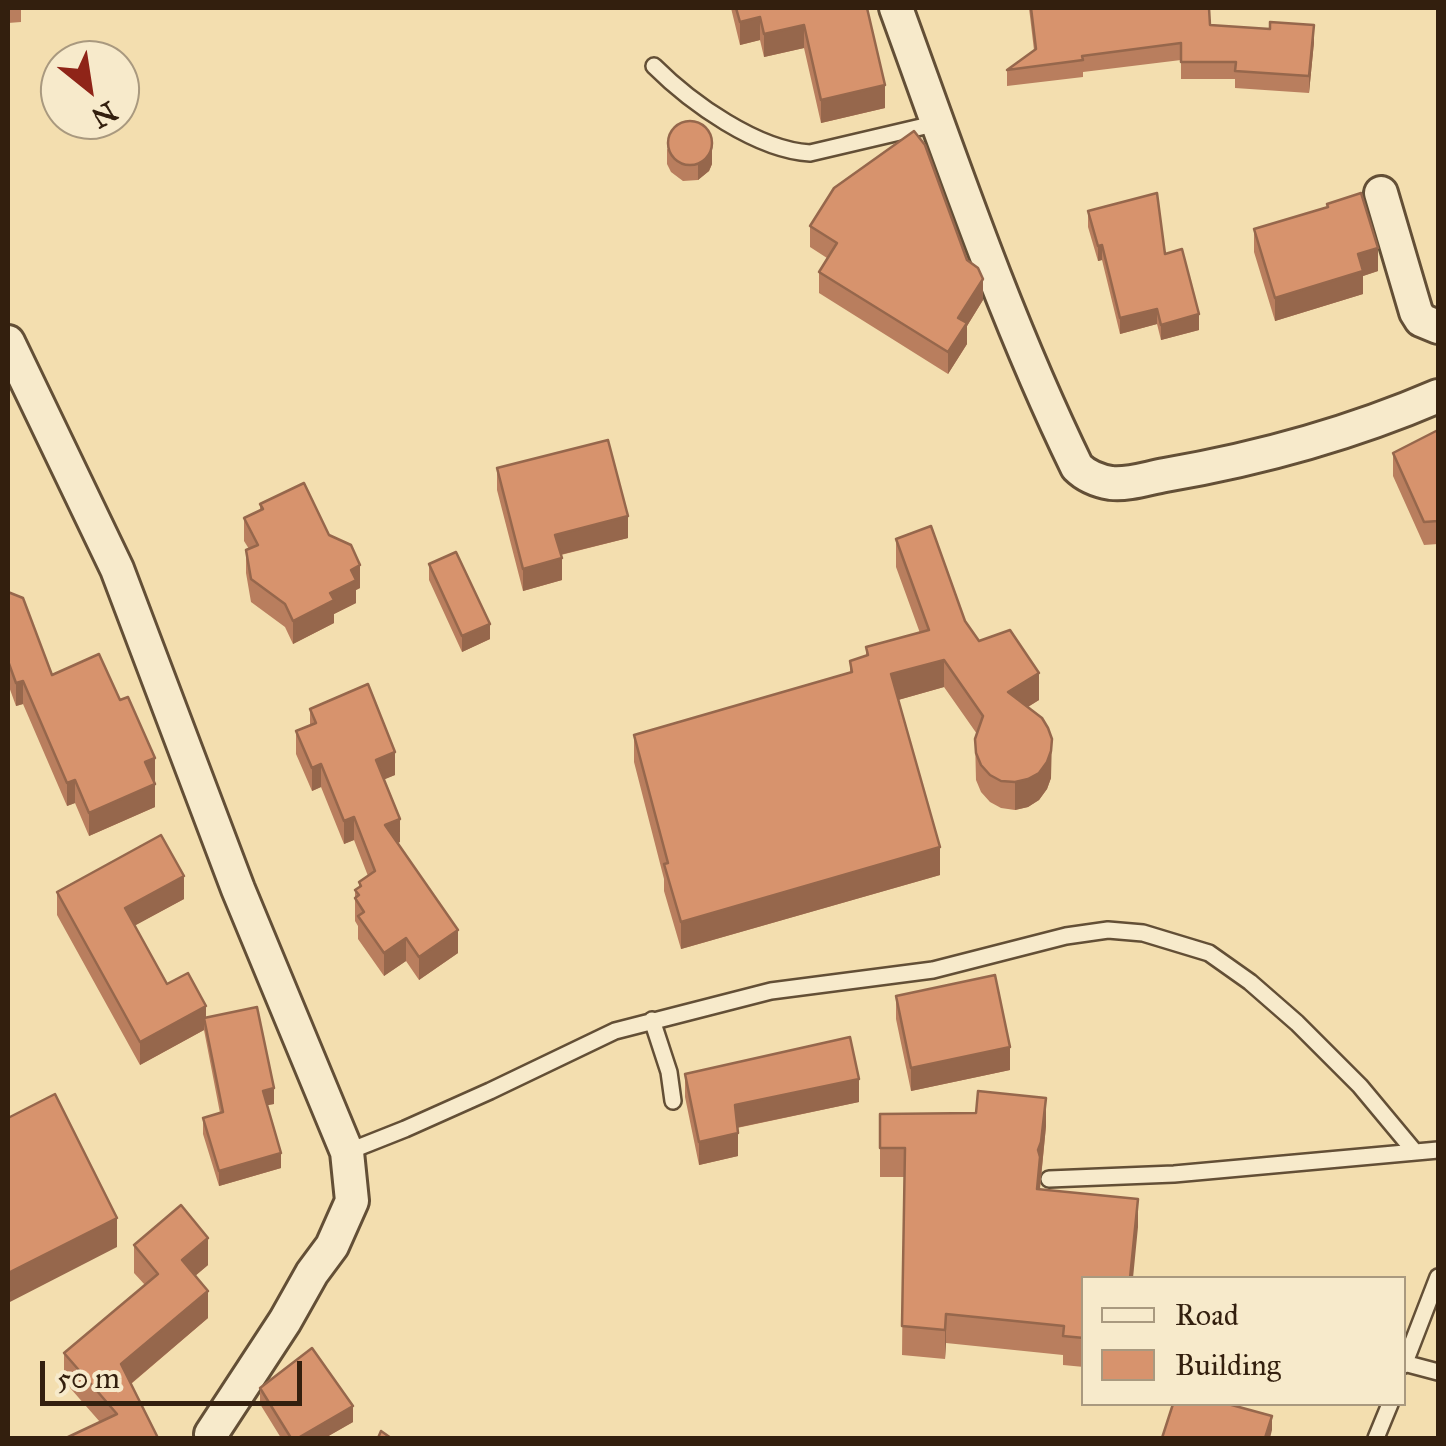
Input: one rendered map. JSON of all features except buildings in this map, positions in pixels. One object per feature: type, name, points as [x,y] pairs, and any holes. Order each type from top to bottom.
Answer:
[{"type":"street","points":[[896,8],[1031,367],[1083,473],[1114,484],[1206,468],[1386,418],[1438,396]]},
{"type":"street","points":[[1381,194],[1416,312],[1421,320],[1438,327]]},
{"type":"street","points":[[8,342],[117,569],[238,889],[347,1152],[352,1201],[332,1246],[211,1434]]},
{"type":"lane","points":[[654,66],[678,90],[733,126],[790,152],[810,153],[938,123]]},
{"type":"lane","points":[[347,1152],[405,1130],[616,1031],[652,1020],[771,991],[932,970],[1066,936],[1108,930],[1143,933],[1208,953],[1250,982],[1360,1086],[1415,1152]]},
{"type":"lane","points":[[652,1020],[674,1101]]},
{"type":"lane","points":[[1048,1179],[1174,1174],[1438,1150]]},
{"type":"lane","points":[[1406,1359],[1438,1277]]},
{"type":"lane","points":[[1406,1364],[1438,1372]]},
{"type":"lane","points":[[1376,1438],[1389,1406]]}]
